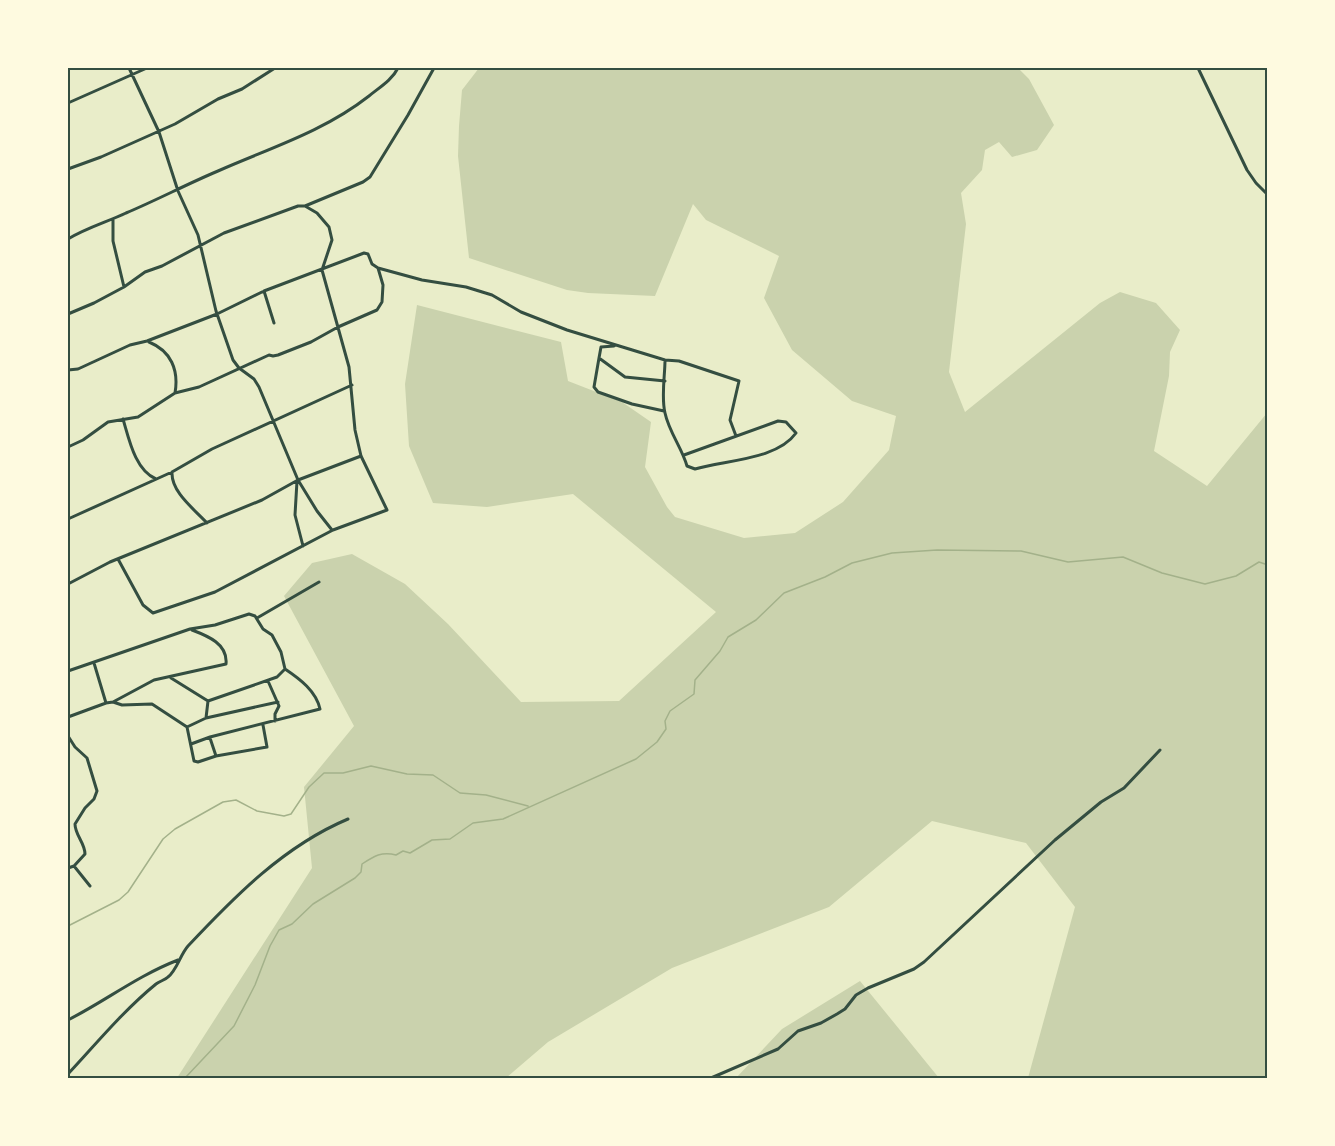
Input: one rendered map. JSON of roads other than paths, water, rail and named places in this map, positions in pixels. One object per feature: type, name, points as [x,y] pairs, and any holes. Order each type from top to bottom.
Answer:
[{"type":"street","points":[[129,68],[134,74],[159,132],[178,191],[192,219],[217,314],[233,360],[239,368],[254,379],[298,480],[316,510],[333,530]]},
{"type":"street","points":[[68,103],[147,68]]},
{"type":"street","points":[[68,169],[159,132],[218,99],[242,89],[275,68]]},
{"type":"street","points":[[68,239],[178,191],[212,173],[257,156],[326,123],[362,101],[391,78],[398,68]]},
{"type":"street","points":[[305,207],[370,177],[435,68]]},
{"type":"street","points":[[1198,68],[1247,170],[1268,195]]},
{"type":"street","points":[[68,314],[124,287],[145,272],[162,266],[237,227],[298,206],[317,213],[331,233],[332,240],[322,270],[352,386],[355,430],[361,456],[387,510],[333,530],[214,592],[153,613],[143,605],[118,560]]},
{"type":"street","points":[[113,219],[113,241],[124,287]]},
{"type":"street","points":[[68,370],[78,369],[130,345],[147,341],[217,314],[264,291],[364,253],[369,255],[372,264],[378,268],[492,295],[542,321],[616,346],[665,360],[679,361],[739,381],[730,420],[736,436]]},
{"type":"street","points":[[68,447],[83,440],[108,422],[138,417],[176,393],[199,387],[269,355],[278,355],[311,342],[377,310],[382,302],[383,285],[378,268]]},
{"type":"street","points":[[264,291],[274,322]]},
{"type":"street","points":[[147,341],[159,346],[171,360],[176,371],[176,393]]},
{"type":"street","points":[[616,346],[601,347],[594,387],[598,392],[632,404],[664,411]]},
{"type":"street","points":[[598,358],[625,377],[665,381]]},
{"type":"street","points":[[665,360],[664,411],[687,466],[695,469],[770,451],[788,441],[796,433],[786,422],[778,420],[684,455]]},
{"type":"street","points":[[68,519],[172,472],[212,449],[352,386]]},
{"type":"street","points":[[123,419],[132,448],[141,466],[147,474],[156,479]]},
{"type":"street","points":[[68,584],[118,560],[262,500],[298,480],[361,456]]},
{"type":"street","points":[[172,472],[171,481],[184,500],[207,523]]},
{"type":"street","points":[[298,480],[295,515],[303,546]]},
{"type":"street","points":[[257,618],[319,582]]},
{"type":"street","points":[[68,671],[190,629],[215,625],[249,614],[257,618],[263,629],[274,639],[281,652],[285,669],[301,678],[320,707],[317,711],[210,737],[191,744]]},
{"type":"street","points":[[68,717],[113,702],[154,680],[223,665],[227,662],[223,647],[219,643],[190,629]]},
{"type":"street","points":[[94,663],[106,703]]},
{"type":"street","points":[[170,678],[208,701],[268,681],[277,677],[285,669]]},
{"type":"street","points":[[268,681],[279,706],[274,716],[275,721]]},
{"type":"street","points":[[206,718],[208,701]]},
{"type":"street","points":[[113,702],[122,705],[152,704],[187,727],[196,762],[267,747],[263,725]]},
{"type":"street","points":[[187,727],[206,718],[278,702]]},
{"type":"street","points":[[68,736],[75,747],[87,758],[97,791],[94,799],[75,824],[76,832],[85,849],[84,854],[74,866],[68,868]]},
{"type":"street","points":[[210,737],[216,756]]},
{"type":"street","points":[[711,1078],[778,1048],[798,1031],[821,1023],[844,1009],[856,995],[924,962],[1055,840],[1101,802],[1124,788],[1160,750]]},
{"type":"street","points":[[68,1074],[137,1001],[158,982],[169,977],[180,955],[251,883],[299,845],[348,819]]},
{"type":"street","points":[[74,866],[90,886]]},
{"type":"street","points":[[68,1020],[100,1003],[138,977],[178,960]]},
{"type":"waterway","points":[[185,1078],[234,1026],[279,930],[292,924],[313,904],[355,878],[361,872],[362,864],[374,857],[382,854],[396,855],[403,851],[410,853],[432,840],[450,839],[473,823],[503,819],[636,759],[657,742],[666,729],[665,721],[670,711],[694,694],[695,680],[720,651],[728,637],[756,620],[784,593],[825,577],[852,563],[892,553],[937,550],[1021,551],[1068,562],[1123,557],[1162,573],[1205,584],[1236,576],[1259,562],[1268,565]]},
{"type":"waterway","points":[[68,926],[119,900],[128,892],[163,839],[175,829],[223,802],[236,800],[257,811],[284,816],[291,814],[309,787],[324,773],[343,773],[371,766],[407,774],[433,775],[460,793],[486,795],[528,806]]}]
